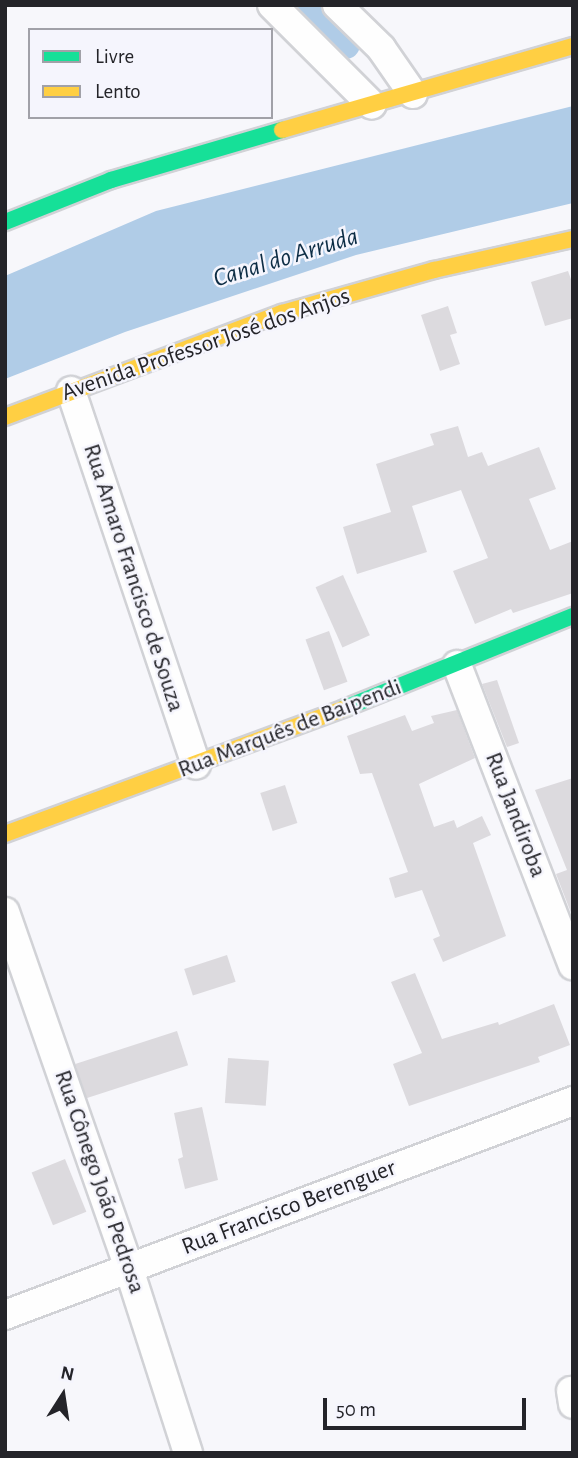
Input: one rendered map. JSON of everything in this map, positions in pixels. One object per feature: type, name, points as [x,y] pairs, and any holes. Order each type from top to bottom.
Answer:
[{"type":"main road","points":[[5,222],[111,180],[573,46]]},
{"type":"main road","name":"Avenida Professor José dos Anjos","points":[[5,417],[282,313],[434,270],[573,239]]},
{"type":"main road","name":"Rua Marquês de Baipendi","points":[[5,834],[196,765],[457,665],[573,616]]},
{"type":"street","points":[[272,5],[372,105]]},
{"type":"street","points":[[337,5],[381,48],[413,94]]},
{"type":"street","name":"Rua Amaro Francisco de Souza","points":[[71,391],[196,765]]},
{"type":"street","name":"Rua Jandiroba","points":[[457,665],[573,965]]},
{"type":"street","name":"Rua Cônego João Pedrosa","points":[[5,912],[129,1269],[188,1453]]},
{"type":"street","name":"Rua Francisco Berenguer","points":[[5,1315],[573,1101]]},
{"type":"water","name":"Canal do Arruda","points":[[573,106],[573,203],[356,255],[125,332],[5,379],[5,276],[156,211]]},
{"type":"building","points":[[568,271],[573,285],[573,318],[545,326],[531,282]]},
{"type":"building","points":[[448,306],[457,333],[450,335],[460,364],[440,371],[421,315]]},
{"type":"building","points":[[458,426],[468,457],[482,452],[488,466],[539,447],[556,489],[529,499],[550,550],[573,541],[573,593],[513,613],[511,609],[475,624],[453,571],[488,558],[461,490],[412,506],[427,552],[357,574],[343,527],[391,512],[376,464],[434,445],[430,434]]},
{"type":"building","points":[[343,575],[370,635],[342,647],[316,587]]},
{"type":"building","points":[[329,631],[347,682],[324,690],[306,640]]},
{"type":"building","points":[[497,680],[519,743],[507,747],[482,684]]},
{"type":"building","points":[[457,710],[475,758],[419,784],[434,827],[454,820],[457,828],[482,816],[491,835],[473,843],[506,936],[443,962],[433,939],[440,936],[422,890],[395,898],[389,878],[408,872],[372,773],[360,774],[347,736],[405,715],[412,731],[434,723],[431,716]]},
{"type":"building","points":[[573,778],[573,918],[556,874],[567,870],[535,790]]},
{"type":"building","points":[[285,785],[297,823],[273,831],[260,793]]},
{"type":"building","points":[[227,955],[236,982],[193,996],[184,969]]},
{"type":"building","points":[[415,973],[442,1039],[498,1022],[499,1025],[554,1004],[570,1045],[538,1057],[540,1062],[409,1106],[393,1064],[422,1053],[391,982]]},
{"type":"building","points":[[177,1031],[188,1065],[86,1098],[75,1064]]},
{"type":"building","points":[[228,1058],[269,1061],[266,1106],[225,1103]]},
{"type":"building","points":[[202,1107],[218,1180],[185,1189],[178,1159],[183,1157],[174,1113]]},
{"type":"building","points":[[65,1159],[86,1212],[53,1225],[32,1172]]},
{"type":"waterway","points":[[311,5],[346,45]]},
{"type":"traffic: fast","points":[[5,222],[111,180],[282,130]]},
{"type":"traffic: fast","points":[[345,708],[573,616]]},
{"type":"traffic: slow","points":[[282,130],[573,46]]},
{"type":"traffic: slow","points":[[5,417],[282,313],[434,270],[573,239]]},
{"type":"traffic: slow","points":[[5,834],[345,708]]}]
